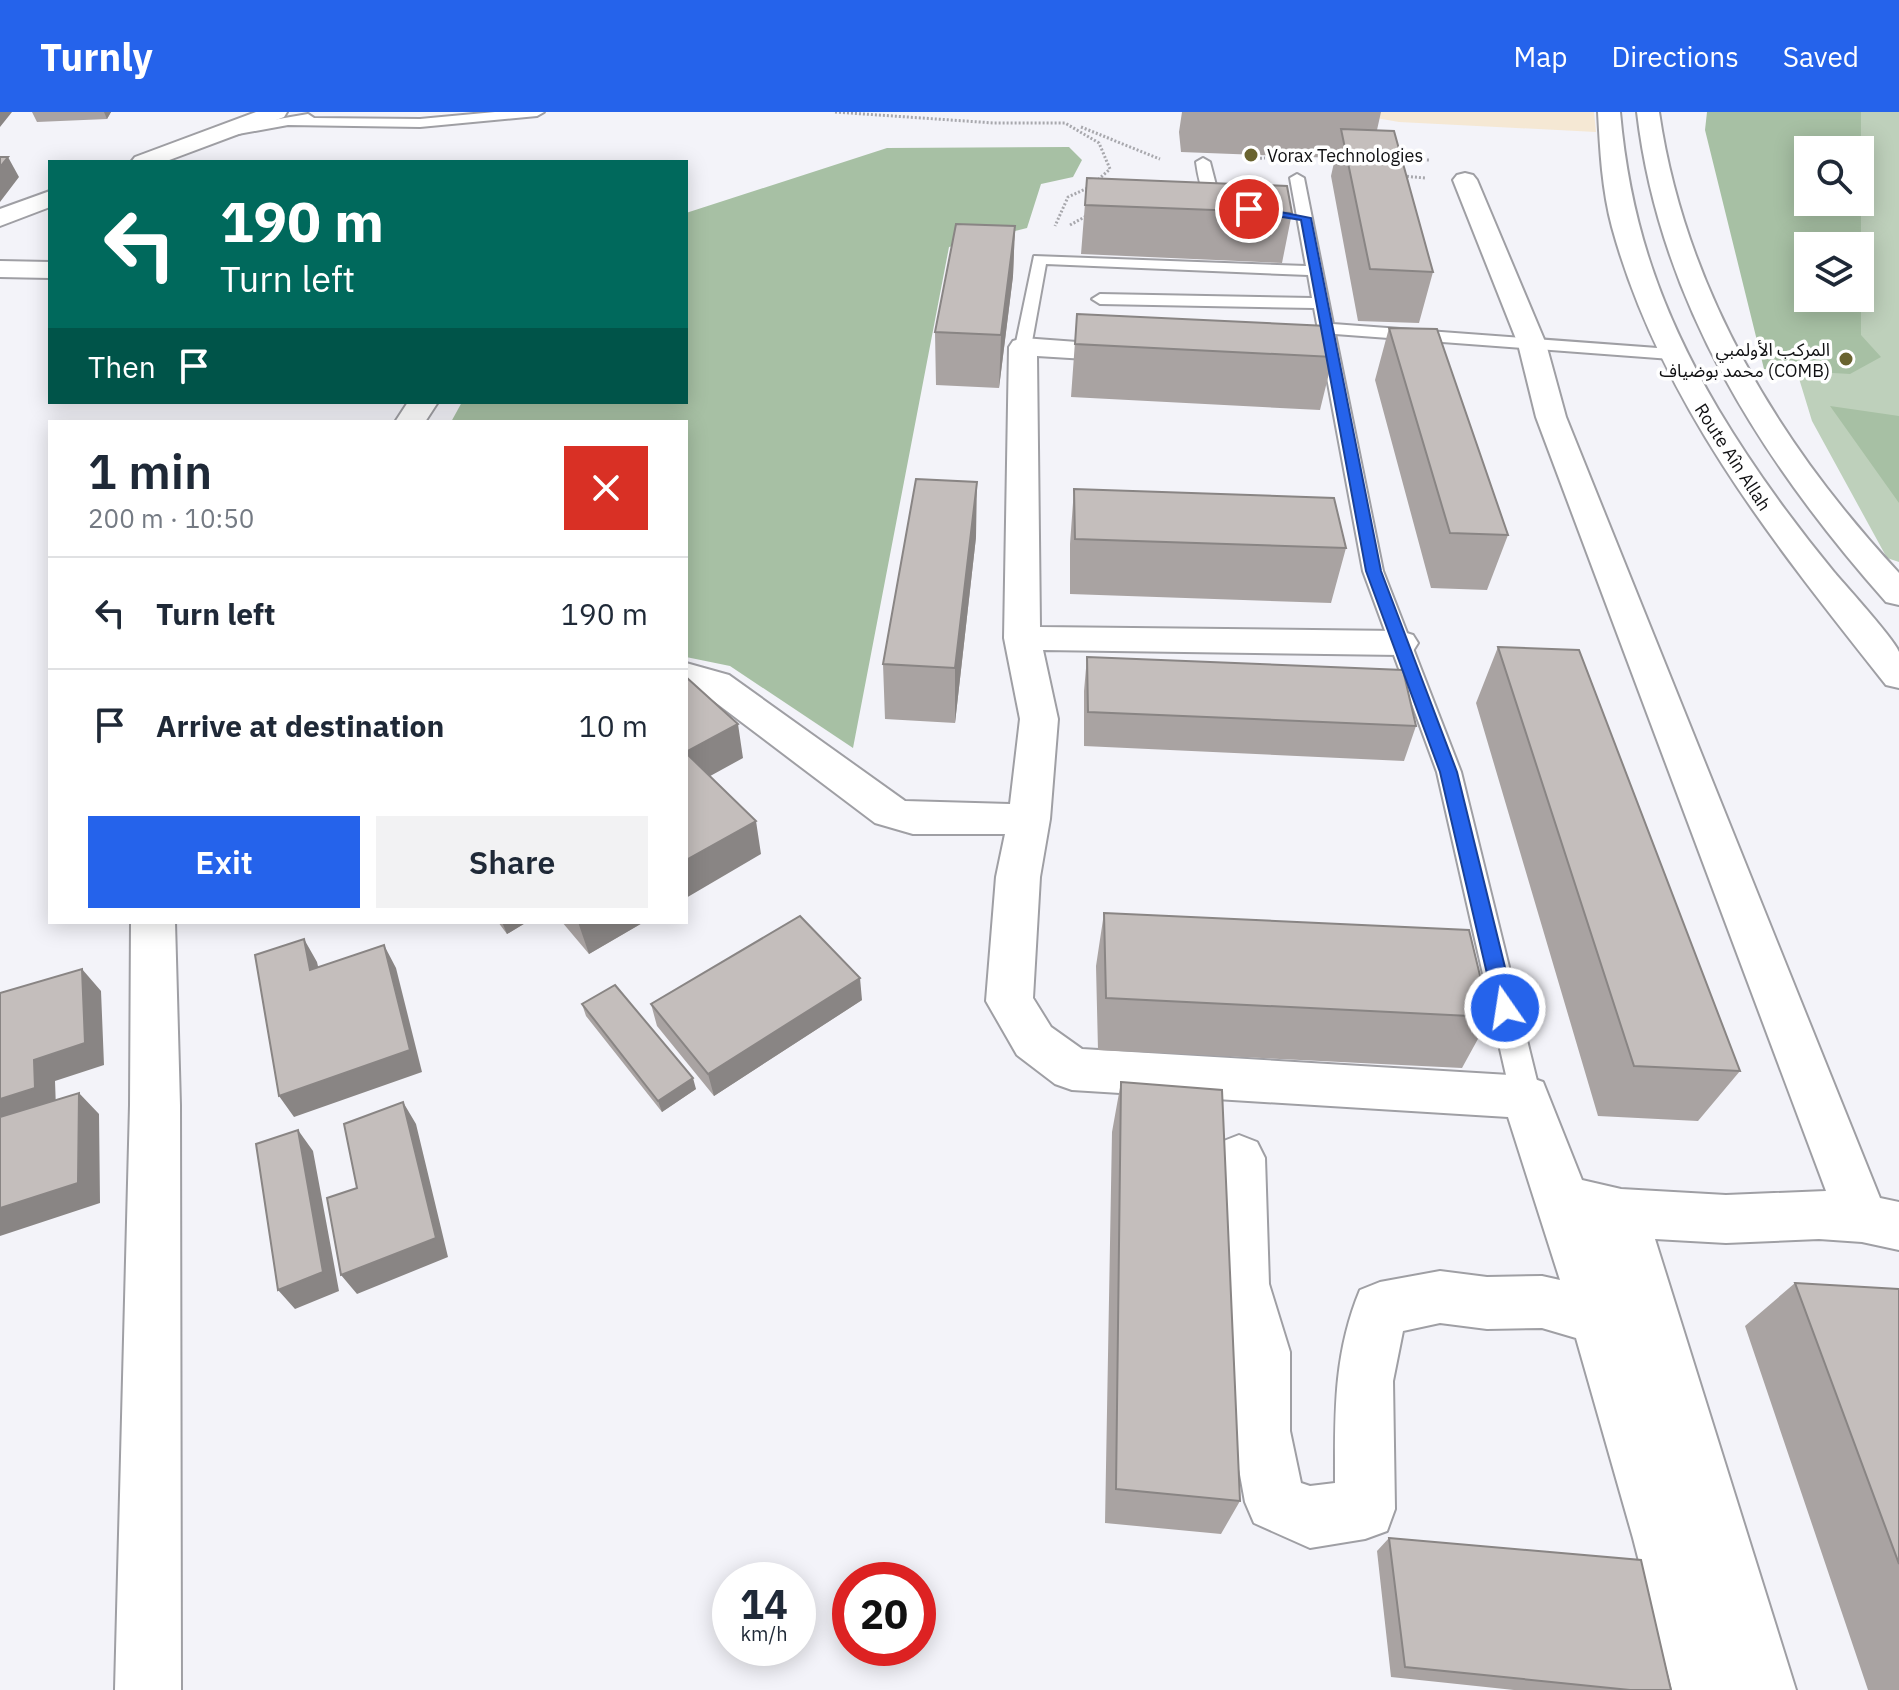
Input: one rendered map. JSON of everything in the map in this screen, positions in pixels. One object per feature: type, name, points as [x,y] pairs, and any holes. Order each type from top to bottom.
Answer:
[{"type":"street","name":"Route Aîn Allah","points":[[1609,112],[1614,171],[1625,228],[1671,354],[1748,483],[1793,546],[1899,676]]},
{"type":"street","points":[[1648,112],[1658,177],[1713,334],[1749,397],[1799,473],[1856,549],[1899,594]]},
{"type":"street","points":[[149,160],[227,132],[283,117]]},
{"type":"street","points":[[1465,180],[1532,344],[1551,417],[1880,1222],[1819,1215],[1726,1219],[1621,1213],[1563,1200]]},
{"type":"street","points":[[0,218],[48,199]]},
{"type":"street","points":[[0,269],[48,270]]},
{"type":"street","points":[[1163,354],[1023,347],[1022,638],[1039,719],[1029,819],[1018,877],[1009,1001],[1034,1041],[1072,1069],[1526,1097],[1563,1200],[1599,1318],[1705,1690]]},
{"type":"street","points":[[1302,360],[1333,362]]},
{"type":"street","points":[[1022,638],[1400,643]]},
{"type":"street","points":[[688,676],[716,684],[890,812],[913,819],[1029,819]]},
{"type":"street","points":[[148,1690],[155,1105],[153,924]]},
{"type":"street","points":[[1239,1158],[1242,1284],[1262,1352],[1261,1431],[1275,1502],[1310,1517],[1365,1509],[1364,1381],[1380,1309],[1440,1297],[1487,1303],[1542,1302],[1599,1318]]},
{"type":"street","points":[[1621,1213],[1763,1690]]},
{"type":"lane","points":[[283,117],[343,112]]},
{"type":"lane","points":[[283,117],[420,123],[482,120],[537,112]]},
{"type":"lane","points":[[1203,162],[1208,192],[1221,204],[1249,209]]},
{"type":"lane","points":[[1297,178],[1298,216],[1316,271],[1373,571],[1449,772],[1526,1097]]},
{"type":"lane","points":[[1023,347],[1039,259],[1316,271]]},
{"type":"lane","points":[[1100,299],[1322,303]]},
{"type":"lane","points":[[1327,328],[1671,354]]},
{"type":"path","points":[[835,112],[994,123],[1065,123],[1160,159]]},
{"type":"path","points":[[1039,259],[1050,254],[1057,215],[1068,197],[1090,187],[1110,169],[1099,143],[1065,123]]},
{"type":"path","points":[[1383,160],[1413,158],[1453,163],[1460,168],[1465,180],[1439,181],[1399,175]]},
{"type":"path","points":[[1053,235],[1093,212]]},
{"type":"shaded area","points":[[1342,112],[1594,112],[1596,132],[1399,122]]},
{"type":"green space","name":"المركب الأولمبي محمد بوضياف (COMB)","points":[[1707,112],[1899,112],[1899,562],[1887,558],[1812,421],[1764,264]]},
{"type":"green space","points":[[1707,112],[1861,112],[1861,136],[1794,136],[1794,216],[1861,216],[1861,232],[1794,232],[1794,312],[1861,312],[1861,335],[1881,357],[1850,374],[1764,369],[1705,130]]},
{"type":"green space","points":[[1069,147],[1082,160],[1073,177],[1041,184],[1027,228],[949,247],[853,748],[730,666],[688,657],[688,420],[452,420],[461,404],[688,404],[688,212],[887,148]]},
{"type":"green space","points":[[1830,406],[1899,416],[1899,503]]},
{"type":"building","points":[[1341,129],[1394,131],[1433,272],[1370,269]]},
{"type":"building","points":[[1087,178],[1287,186],[1292,213],[1085,205]]},
{"type":"building","points":[[956,224],[1015,226],[1001,335],[935,332]]},
{"type":"building","points":[[1077,314],[1327,326],[1333,357],[1075,344]]},
{"type":"building","points":[[1389,328],[1437,329],[1508,535],[1450,533]]},
{"type":"building","points":[[916,479],[977,482],[955,668],[883,664]]},
{"type":"building","points":[[1074,489],[1334,498],[1346,548],[1075,539]]},
{"type":"building","points":[[1498,647],[1579,650],[1740,1071],[1634,1066]]},
{"type":"building","points":[[1087,657],[1403,670],[1416,726],[1088,712]]},
{"type":"building","points":[[688,679],[738,724],[688,751]]},
{"type":"building","points":[[688,755],[756,821],[688,859]]},
{"type":"building","points":[[1104,913],[1469,930],[1490,1017],[1106,998]]},
{"type":"building","points":[[800,916],[860,978],[708,1074],[651,1004]]},
{"type":"building","points":[[304,939],[310,970],[384,945],[410,1050],[279,1096],[255,955]]},
{"type":"building","points":[[82,969],[85,1043],[34,1060],[35,1088],[0,1099],[0,993]]},
{"type":"building","points":[[615,985],[693,1078],[658,1101],[582,1004]]},
{"type":"building","points":[[1121,1082],[1222,1090],[1240,1501],[1116,1489]]},
{"type":"building","points":[[79,1093],[78,1183],[0,1208],[0,1117]]},
{"type":"building","points":[[403,1102],[436,1238],[341,1275],[327,1198],[357,1188],[344,1124]]},
{"type":"building","points":[[298,1130],[323,1272],[278,1290],[256,1144]]},
{"type":"building","points":[[1795,1283],[1899,1289],[1899,1564]]},
{"type":"building","points":[[1389,1538],[1641,1560],[1671,1690],[1630,1690],[1405,1667]]},
{"type":"place","name":"Vorax Technologies","points":[[1251,155]]},
{"type":"place","name":"المركب الأولمبي محمد بوضياف (COMB)","points":[[1846,359]]},
{"type":"route","points":[[1249,209],[1305,218],[1373,571],[1449,772],[1505,1008]]}]
